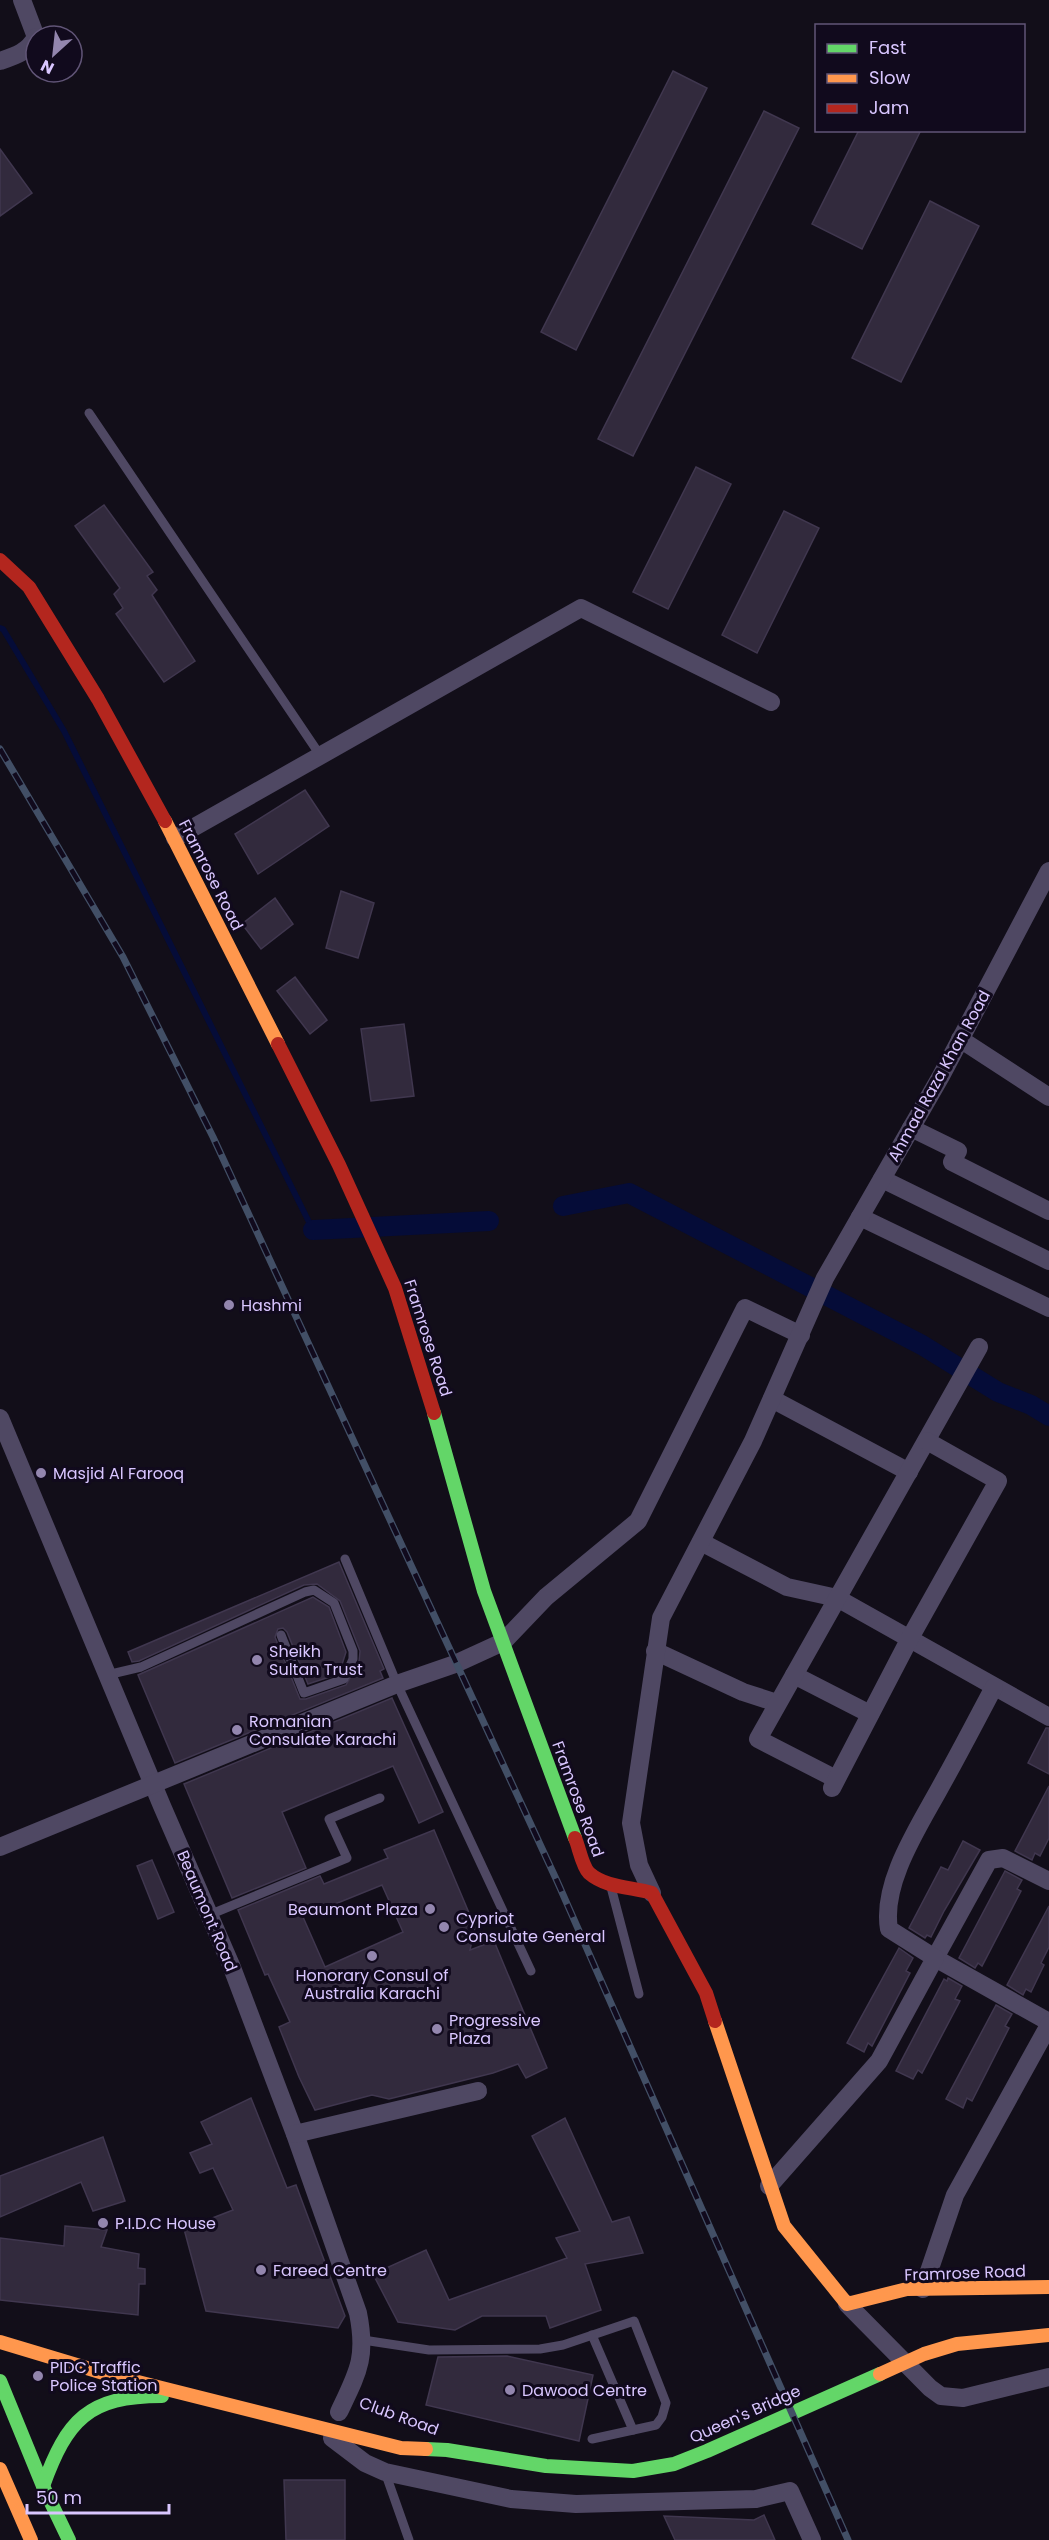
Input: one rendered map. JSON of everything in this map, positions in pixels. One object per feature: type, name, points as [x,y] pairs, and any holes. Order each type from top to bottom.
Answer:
[{"type":"main road","name":"Framrose Road","points":[[0,560],[29,587],[98,699],[175,838],[378,1248],[399,1299],[444,1444],[484,1591],[588,1872],[610,1885],[631,1887],[652,1893]]},
{"type":"main road","points":[[652,1893],[706,1993],[784,2226],[847,2304]]},
{"type":"main road","name":"Framrose Road","points":[[847,2304],[907,2289],[1049,2288]]},
{"type":"main road","name":"Queen's Bridge","points":[[447,2450],[488,2458],[590,2470],[633,2471],[674,2464],[924,2354],[957,2344],[1049,2335]]},
{"type":"main road","name":"Club Road","points":[[0,2342],[110,2375],[317,2428],[401,2448],[447,2450]]},
{"type":"main road","points":[[0,2381],[43,2486],[69,2540]]},
{"type":"main road","points":[[43,2486],[53,2457],[63,2439],[75,2422],[93,2410],[140,2395],[194,2397]]},
{"type":"main road","name":"Club Road","points":[[409,2433],[447,2450]]},
{"type":"main road","points":[[0,2469],[31,2540]]},
{"type":"street","points":[[22,0],[31,24]]},
{"type":"street","points":[[0,61],[24,52]]},
{"type":"street","points":[[175,838],[581,608],[771,702]]},
{"type":"street","name":"Ahmad Raza Khan Road","points":[[652,1893],[639,1866],[631,1822],[661,1618],[753,1441],[825,1278],[911,1128],[1049,871]]},
{"type":"street","points":[[960,1038],[1049,1097]]},
{"type":"street","points":[[911,1128],[958,1151],[952,1162],[1049,1211]]},
{"type":"street","points":[[882,1179],[1049,1261]]},
{"type":"street","points":[[860,1217],[1049,1308]]},
{"type":"street","points":[[0,1847],[397,1684],[455,1664],[502,1642],[546,1597],[638,1521],[745,1308],[801,1335]]},
{"type":"street","points":[[927,1441],[998,1481],[910,1638],[834,1785],[758,1739],[979,1347]]},
{"type":"street","points":[[772,1399],[909,1472]]},
{"type":"street","name":"Beaumont Road","points":[[0,1418],[6,1447],[107,1674],[231,1965],[295,2134],[358,2313],[363,2340],[358,2372],[339,2412]]},
{"type":"street","points":[[701,1542],[787,1587],[837,1598],[1049,1717]]},
{"type":"street","points":[[655,1651],[742,1692],[777,1703]]},
{"type":"street","points":[[794,1675],[870,1714]]},
{"type":"street","points":[[923,2289],[955,2195],[1049,2024],[889,1929],[887,1918],[891,1895],[902,1860],[994,1687]]},
{"type":"street","points":[[769,2186],[879,2061],[989,1860],[1003,1858],[1047,1876]]},
{"type":"street","points":[[295,2134],[478,2091]]},
{"type":"street","points":[[847,2304],[930,2388],[941,2396],[963,2398],[1049,2377]]},
{"type":"street","points":[[317,2428],[365,2463],[385,2472],[511,2499],[576,2504],[756,2499],[790,2491],[812,2540]]},
{"type":"lane","points":[[89,413],[320,755]]},
{"type":"lane","points":[[345,1559],[397,1684],[531,1971]]},
{"type":"lane","points":[[107,1674],[141,1667],[165,1654],[314,1590],[334,1603],[353,1651],[350,1669],[344,1679],[304,1692],[281,1635]]},
{"type":"lane","points":[[209,1915],[347,1858],[329,1819],[380,1798]]},
{"type":"lane","points":[[610,1885],[639,1994]]},
{"type":"lane","points":[[363,2340],[429,2350],[540,2349],[563,2345],[634,2321],[666,2403],[662,2417],[656,2425],[592,2439]]},
{"type":"lane","points":[[592,2335],[633,2430]]},
{"type":"lane","points":[[385,2472],[409,2540]]},
{"type":"building","points":[[673,71],[707,88],[576,350],[541,332]]},
{"type":"building","points":[[764,111],[799,128],[633,456],[598,439]]},
{"type":"building","points":[[858,132],[920,132],[862,249],[812,224]]},
{"type":"building","points":[[0,149],[32,193],[0,216]]},
{"type":"building","points":[[930,201],[979,226],[901,382],[852,358]]},
{"type":"building","points":[[696,467],[731,484],[668,609],[633,592]]},
{"type":"building","points":[[104,505],[153,572],[147,576],[157,590],[152,595],[195,661],[164,682],[116,614],[123,608],[114,594],[120,588],[75,526]]},
{"type":"building","points":[[784,511],[819,528],[757,653],[722,635]]},
{"type":"building","points":[[305,790],[329,826],[258,874],[235,834]]},
{"type":"building","points":[[341,891],[374,903],[358,958],[326,948]]},
{"type":"building","points":[[275,898],[293,924],[261,949],[242,924]]},
{"type":"building","points":[[295,977],[327,1020],[310,1034],[277,991]]},
{"type":"building","points":[[404,1024],[414,1096],[371,1101],[361,1029]]},
{"type":"building","name":"Sheikh Sultan Trust","points":[[339,1562],[384,1669],[380,1671],[383,1678],[175,1763],[138,1675],[313,1597],[329,1607],[346,1652],[339,1674],[308,1684],[287,1632],[283,1628],[278,1629],[275,1637],[300,1699],[346,1685],[359,1662],[360,1651],[340,1601],[317,1584],[304,1585],[139,1661],[132,1662],[128,1652]]},
{"type":"building","points":[[392,1698],[443,1812],[419,1823],[393,1766],[282,1812],[306,1868],[232,1898],[184,1784]]},
{"type":"building","points":[[1046,1728],[1049,1728],[1049,1774],[1028,1763]]},
{"type":"building","points":[[1049,1786],[1049,1838],[1040,1856],[1035,1853],[1032,1860],[1015,1851]]},
{"type":"building","points":[[434,1830],[475,1927],[470,1950],[494,1941],[547,2068],[526,2078],[518,2064],[493,2073],[389,2099],[372,2095],[315,2110],[279,2027],[290,2022],[268,1974],[265,1975],[238,1910],[320,1876],[324,1884],[388,1858],[384,1850]],"holes":[[[382,1885],[403,1932],[325,1967],[303,1917]]]},
{"type":"building","points":[[963,1841],[980,1850],[931,1937],[927,1935],[925,1938],[909,1928],[941,1867],[948,1870]]},
{"type":"building","points":[[152,1860],[174,1912],[158,1919],[137,1866]]},
{"type":"building","points":[[1005,1871],[1022,1880],[1017,1889],[1021,1891],[982,1966],[978,1963],[975,1968],[959,1958]]},
{"type":"building","points":[[1049,1906],[1049,1947],[1041,1963],[1044,1965],[1031,1992],[1026,1989],[1023,1995],[1007,1985]]},
{"type":"building","points":[[899,1948],[913,1958],[906,1971],[910,1973],[872,2046],[868,2043],[864,2052],[847,2043]]},
{"type":"building","points":[[948,1978],[962,1986],[955,1999],[960,2001],[922,2073],[918,2070],[913,2079],[896,2071],[944,1979],[947,1981]]},
{"type":"building","points":[[996,2005],[1012,2014],[1005,2026],[1009,2028],[972,2101],[967,2098],[963,2108],[946,2099]]},
{"type":"building","name":"Fareed Centre","points":[[251,2098],[287,2188],[296,2185],[345,2316],[338,2328],[206,2311],[184,2229],[233,2210],[213,2168],[200,2173],[190,2153],[212,2144],[201,2122]]},
{"type":"building","points":[[565,2118],[612,2222],[629,2217],[643,2253],[585,2264],[601,2310],[550,2328],[546,2316],[482,2316],[455,2330],[398,2322],[373,2274],[426,2250],[449,2300],[567,2258],[556,2238],[580,2231],[532,2136]]},
{"type":"building","points":[[103,2137],[125,2201],[93,2211],[81,2182],[0,2217],[0,2176]]},
{"type":"building","name":"P.I.D.C House","points":[[65,2226],[107,2230],[101,2247],[139,2254],[138,2268],[145,2269],[145,2284],[139,2284],[138,2315],[0,2300],[0,2238],[64,2246]]},
{"type":"building","name":"Dawood Centre","points":[[507,2356],[593,2375],[579,2441],[426,2405],[438,2357]]},
{"type":"building","points":[[284,2480],[345,2480],[345,2540],[286,2540]]},
{"type":"building","points":[[764,2515],[775,2540],[675,2540],[664,2516],[754,2520]]},
{"type":"waterway","points":[[0,628],[3,629],[64,731],[313,1230]]},
{"type":"waterway","points":[[563,1206],[629,1193],[922,1345],[998,1392],[1031,1405],[1049,1416]]},
{"type":"waterway","points":[[313,1230],[489,1221]]},
{"type":"railway","points":[[0,749],[123,957],[213,1137],[557,1881],[848,2540]]},
{"type":"traffic: fast","points":[[434,1413],[484,1591],[575,1838]]},
{"type":"traffic: fast","points":[[426,2449],[447,2450],[546,2466],[633,2471],[674,2464],[880,2374]]},
{"type":"traffic: fast","points":[[0,2381],[43,2486],[69,2540]]},
{"type":"traffic: fast","points":[[43,2486],[61,2444],[84,2416],[98,2407],[116,2401],[162,2396]]},
{"type":"traffic: slow","points":[[165,821],[278,1044]]},
{"type":"traffic: slow","points":[[715,2021],[784,2226],[847,2304],[907,2289],[1049,2287]]},
{"type":"traffic: slow","points":[[880,2374],[924,2354],[957,2344],[1049,2335]]},
{"type":"traffic: slow","points":[[0,2342],[110,2375],[401,2448],[426,2449]]},
{"type":"traffic: slow","points":[[0,2469],[31,2540]]},
{"type":"traffic: jam","points":[[0,560],[29,587],[98,699],[165,821]]},
{"type":"traffic: jam","points":[[278,1044],[339,1165],[395,1288],[434,1413]]},
{"type":"traffic: jam","points":[[575,1838],[584,1866],[589,1873],[603,1882],[652,1893],[706,1993],[715,2021]]},
{"type":"place","name":"Hashmi","points":[[229,1305]]},
{"type":"place","name":"Masjid Al Farooq","points":[[41,1473]]},
{"type":"place","name":"Sheikh Sultan Trust","points":[[257,1660]]},
{"type":"place","name":"Romanian Consulate Karachi","points":[[237,1730]]},
{"type":"place","name":"Beaumont Plaza","points":[[430,1909]]},
{"type":"place","name":"Cypriot Consulate General","points":[[444,1927]]},
{"type":"place","name":"Honorary Consul of Australia Karachi","points":[[372,1956]]},
{"type":"place","name":"Progressive Plaza","points":[[437,2029]]},
{"type":"place","name":"P.I.D.C House","points":[[103,2223]]},
{"type":"place","name":"Fareed Centre","points":[[261,2270]]},
{"type":"place","name":"PIDC Traffic Police Station","points":[[38,2376]]},
{"type":"place","name":"Dawood Centre","points":[[510,2390]]}]
